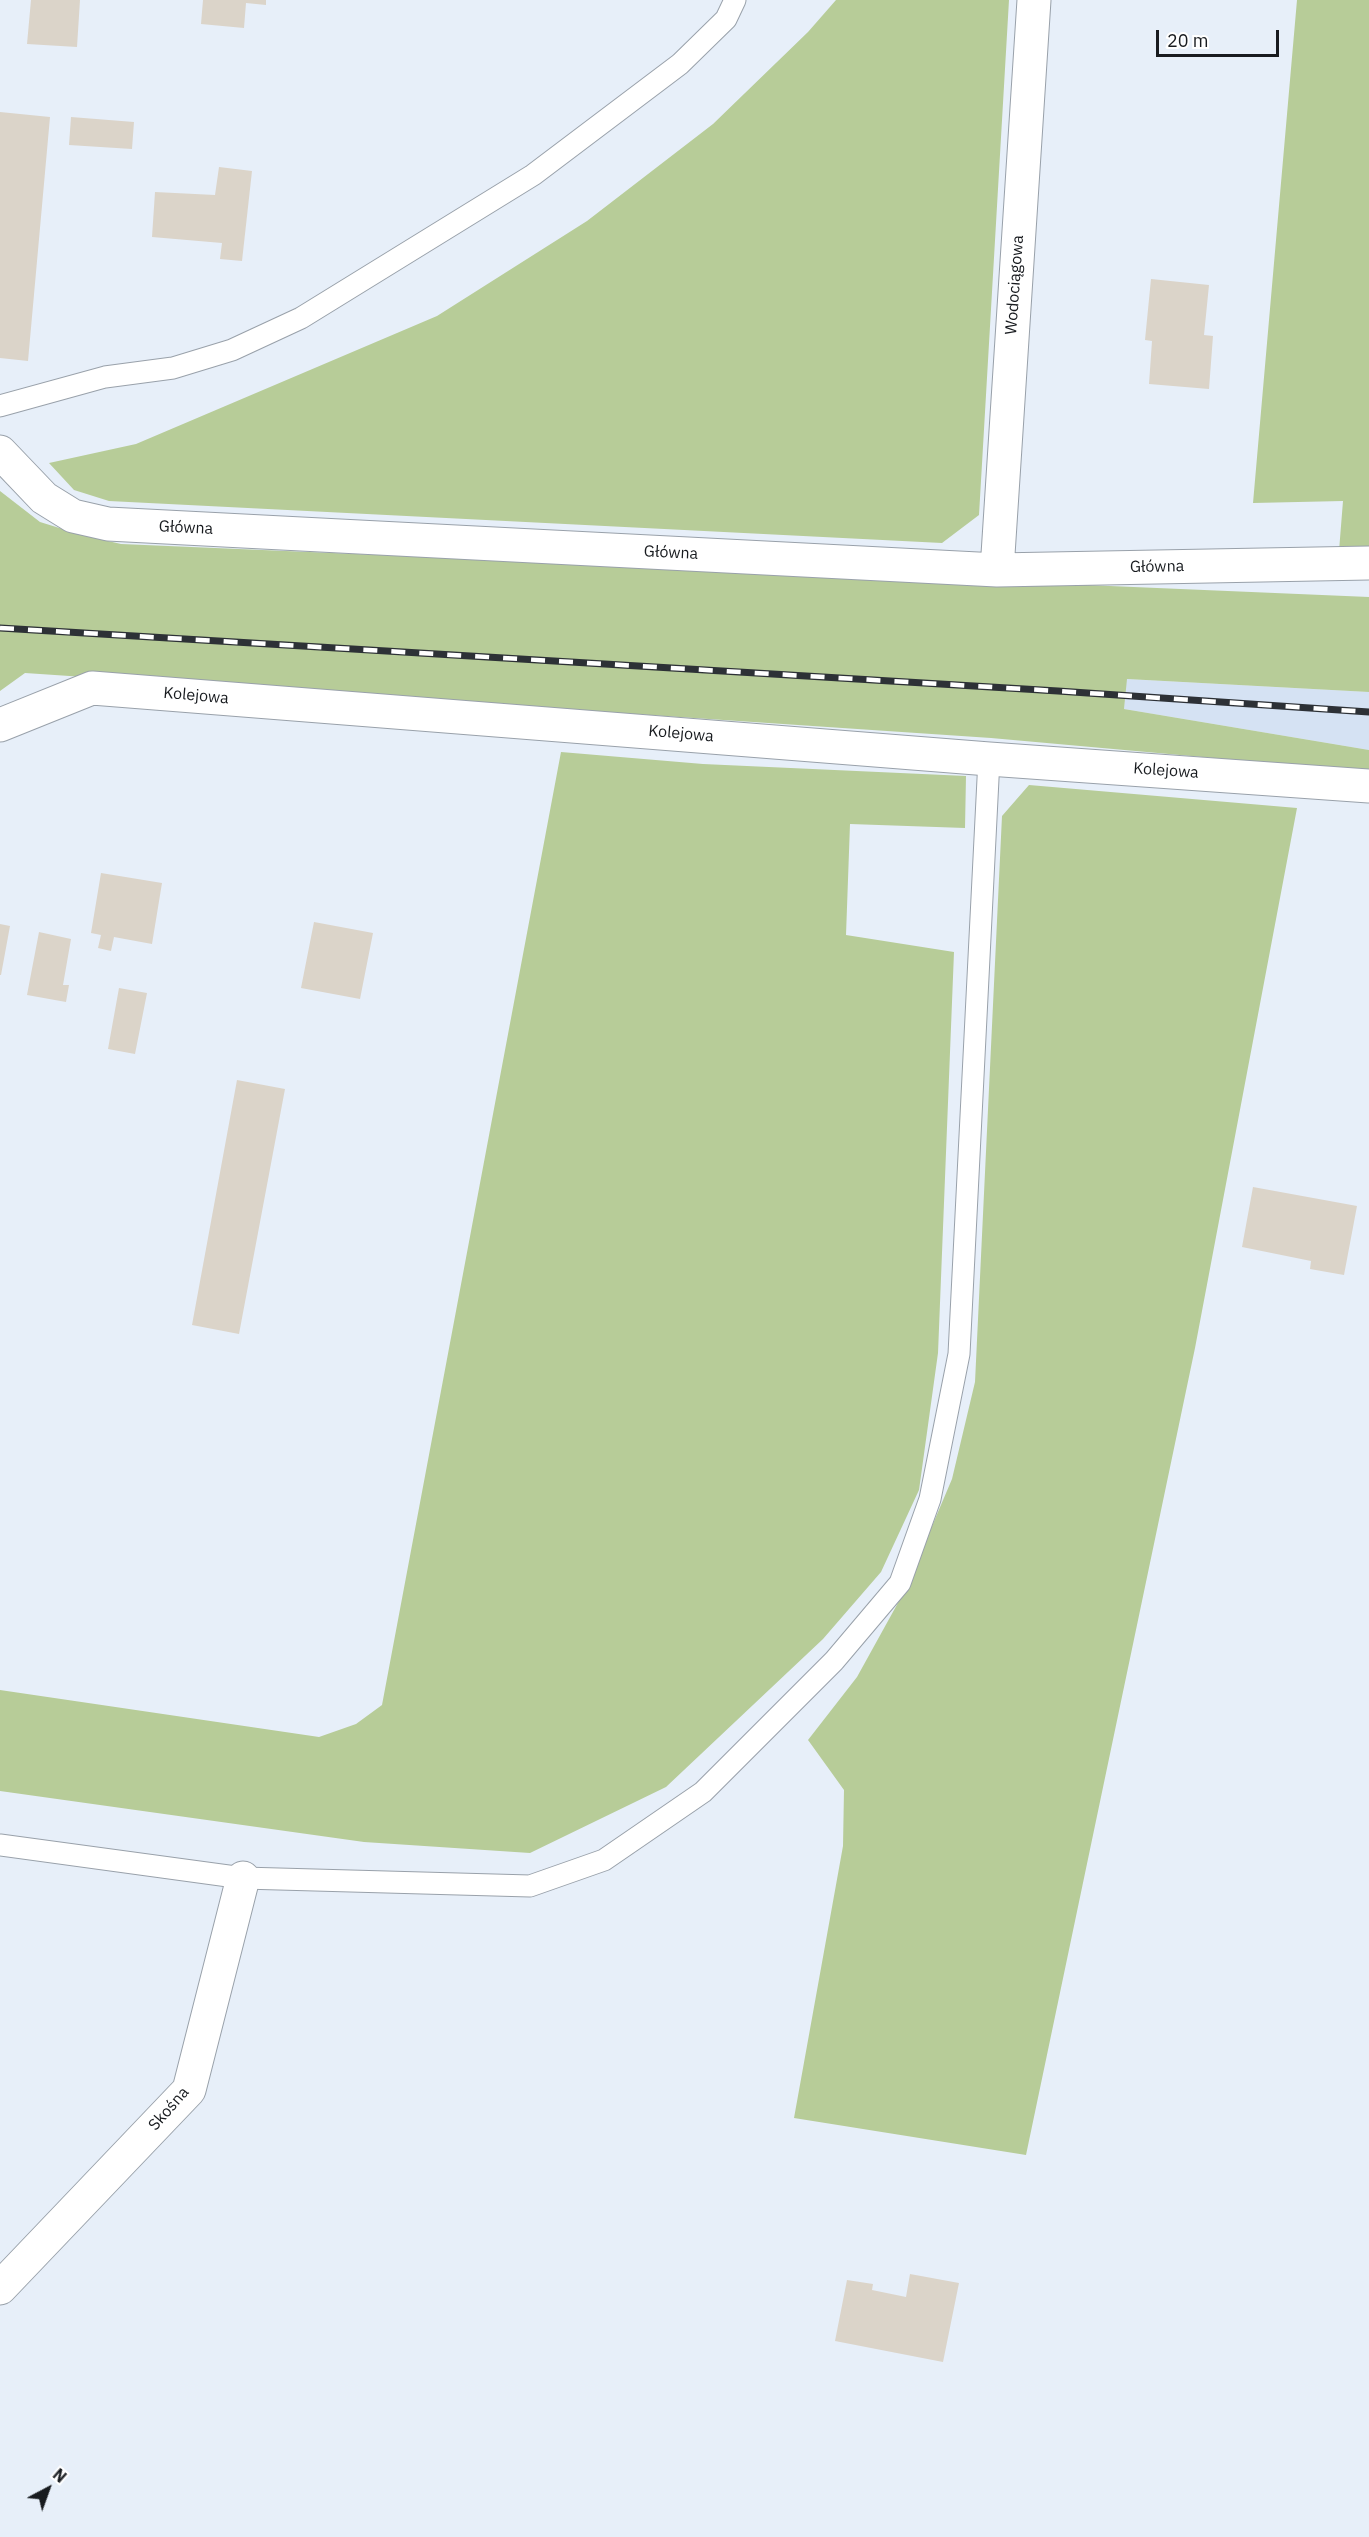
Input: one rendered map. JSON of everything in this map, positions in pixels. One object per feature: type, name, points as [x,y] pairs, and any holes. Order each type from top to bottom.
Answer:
[{"type":"street","name":"Wodociągowa","points":[[997,570],[1034,0]]},
{"type":"street","name":"Główna","points":[[0,452],[44,498],[73,516],[108,524],[997,570],[1369,563]]},
{"type":"street","name":"Kolejowa","points":[[0,725],[92,688],[989,759],[1369,786]]},
{"type":"street","name":"Skośna","points":[[0,2288],[189,2090],[243,1878]]},
{"type":"lane","points":[[0,406],[105,377],[172,368],[232,350],[301,318],[533,175],[680,64],[726,19],[735,0]]},
{"type":"lane","points":[[0,1845],[243,1878],[530,1886],[604,1860],[703,1792],[834,1662],[900,1583],[930,1499],[959,1354],[989,759]]},
{"type":"shaded area","points":[[1126,679],[1369,692],[1369,750],[1124,709]]},
{"type":"green space","points":[[836,0],[1009,0],[979,515],[942,543],[109,501],[74,490],[49,463],[136,444],[437,316],[587,221],[713,124],[808,32]]},
{"type":"green space","points":[[1297,0],[1369,0],[1369,549],[1339,551],[1343,501],[1253,503]]},
{"type":"green space","points":[[0,491],[40,522],[121,544],[1369,597],[1369,692],[1127,679],[1124,709],[1369,750],[1369,772],[991,738],[25,673],[0,691]]},
{"type":"green space","points":[[561,752],[703,764],[966,776],[965,828],[850,824],[846,935],[954,952],[938,1353],[919,1490],[881,1572],[823,1639],[666,1787],[530,1853],[364,1842],[0,1791],[0,1690],[319,1737],[356,1724],[382,1705]]},
{"type":"green space","points":[[1029,785],[1297,808],[1195,1348],[1026,2155],[794,2118],[843,1846],[844,1790],[808,1740],[857,1677],[904,1592],[952,1479],[975,1382],[1002,816]]},
{"type":"building","points":[[31,0],[80,0],[77,47],[27,44]]},
{"type":"building","points":[[203,0],[266,0],[266,5],[246,3],[244,28],[201,24]]},
{"type":"building","points":[[0,112],[50,117],[28,361],[0,358]]},
{"type":"building","points":[[71,117],[134,122],[132,149],[69,145]]},
{"type":"building","points":[[219,167],[252,171],[242,261],[220,259],[222,243],[152,237],[155,192],[215,195]]},
{"type":"building","points":[[1151,279],[1209,285],[1204,335],[1213,336],[1209,389],[1149,384],[1152,341],[1145,340]]},
{"type":"building","points":[[101,873],[162,883],[152,944],[114,937],[111,951],[98,948],[101,935],[91,933]]},
{"type":"building","points":[[314,922],[373,933],[360,999],[301,988]]},
{"type":"building","points":[[0,924],[10,926],[1,975],[0,975]]},
{"type":"building","points":[[39,932],[71,939],[63,985],[69,985],[66,1002],[27,995]]},
{"type":"building","points":[[119,988],[147,993],[135,1054],[108,1049]]},
{"type":"building","points":[[237,1080],[285,1089],[239,1334],[192,1325]]},
{"type":"building","points":[[1253,1187],[1357,1206],[1344,1275],[1310,1269],[1311,1261],[1242,1247]]},
{"type":"building","points":[[910,2274],[959,2283],[943,2362],[835,2341],[847,2280],[873,2284],[872,2290],[906,2297]]},
{"type":"railway","points":[[0,628],[1058,691],[1369,712]]}]
